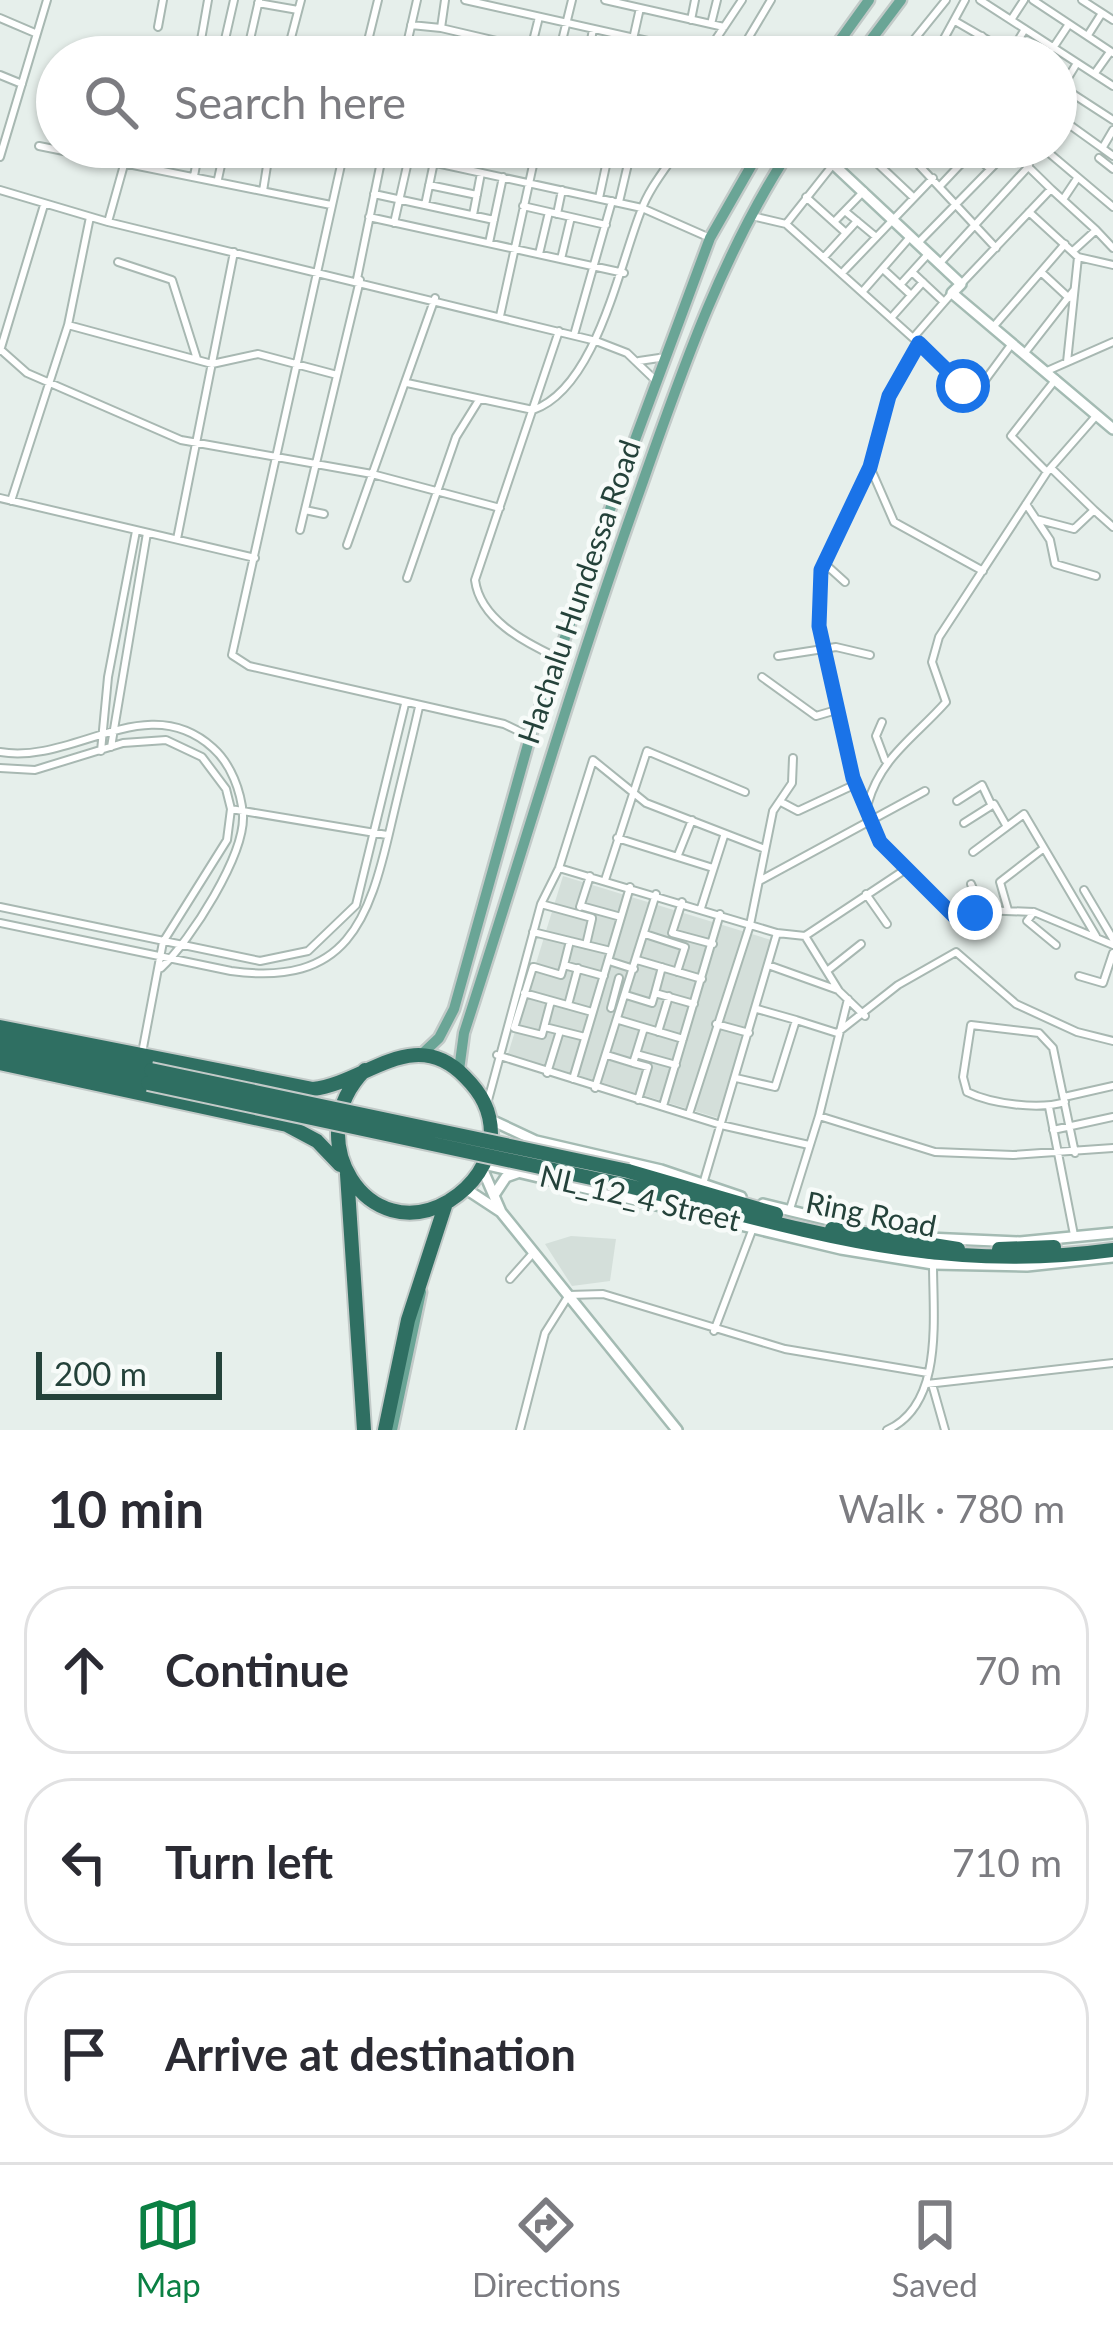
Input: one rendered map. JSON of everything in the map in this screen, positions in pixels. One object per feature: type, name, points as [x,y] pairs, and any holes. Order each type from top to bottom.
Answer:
[{"type":"highway","points":[[0,1027],[313,1089],[393,1057],[421,1054],[459,1070],[488,1113],[483,1166],[466,1189],[446,1203],[420,1210],[386,1206],[316,1141],[287,1125],[0,1063]]},
{"type":"highway","points":[[0,1038],[150,1076]]},
{"type":"highway","points":[[0,1052],[150,1076]]},
{"type":"highway","points":[[364,1430],[337,1115],[365,1070]]},
{"type":"highway","name":"Ring Road","points":[[150,1076],[626,1178],[728,1204],[836,1240],[918,1254],[1034,1258],[1113,1245]]},
{"type":"highway","points":[[677,1176],[728,1204]]},
{"type":"highway","points":[[389,1430],[408,1320],[446,1203]]},
{"type":"highway","points":[[669,1206],[728,1204]]},
{"type":"main road","points":[[843,36],[868,0]]},
{"type":"main road","points":[[874,36],[901,0]]},
{"type":"main road","points":[[421,1054],[439,1038],[454,1009],[476,912],[530,737],[710,238],[750,168]]},
{"type":"main road","name":"Hachalu Hundessa Road","points":[[459,1070],[464,1033],[585,643],[695,341],[748,215],[778,168]]},
{"type":"main road","points":[[676,328],[695,341]]},
{"type":"main road","points":[[568,631],[585,643]]},
{"type":"street","points":[[36,36],[47,0]]},
{"type":"street","points":[[158,27],[163,0]]},
{"type":"street","points":[[203,36],[208,0]]},
{"type":"street","points":[[226,36],[234,0]]},
{"type":"street","points":[[291,36],[301,0]]},
{"type":"street","points":[[369,36],[378,0]]},
{"type":"street","points":[[409,36],[417,0]]},
{"type":"street","points":[[440,28],[445,0]]},
{"type":"street","points":[[464,0],[499,4],[625,36]]},
{"type":"street","points":[[564,36],[572,0]]},
{"type":"street","points":[[604,0],[724,27]]},
{"type":"street","points":[[668,15],[672,0]]},
{"type":"street","points":[[691,20],[694,0]]},
{"type":"street","points":[[711,24],[717,0]]},
{"type":"street","points":[[718,36],[742,0]]},
{"type":"street","points":[[750,36],[771,0]]},
{"type":"street","points":[[917,36],[946,0]]},
{"type":"street","points":[[946,36],[965,0]]},
{"type":"street","points":[[980,0],[1035,36]]},
{"type":"street","points":[[1011,20],[1032,0],[1112,52],[1094,74]]},
{"type":"street","points":[[1084,0],[1113,20]]},
{"type":"street","points":[[251,36],[258,2],[298,10]]},
{"type":"street","points":[[634,36],[640,8]]},
{"type":"street","points":[[1087,36],[1102,13]]},
{"type":"street","points":[[534,36],[539,16]]},
{"type":"street","points":[[0,18],[37,33]]},
{"type":"street","points":[[955,21],[982,36]]},
{"type":"street","points":[[1061,36],[1069,24]]},
{"type":"street","points":[[411,25],[475,36]]},
{"type":"street","points":[[592,36],[593,29]]},
{"type":"street","points":[[1022,36],[1025,29]]},
{"type":"street","points":[[0,157],[36,36]]},
{"type":"street","points":[[1077,63],[1113,86]]},
{"type":"street","points":[[0,75],[22,84]]},
{"type":"street","points":[[1077,96],[1113,119]]},
{"type":"street","points":[[0,106],[14,112]]},
{"type":"street","points":[[1077,130],[1113,156]]},
{"type":"street","points":[[1103,147],[1113,130]]},
{"type":"street","points":[[1099,158],[1113,169]]},
{"type":"street","points":[[108,222],[125,168]]},
{"type":"street","points":[[163,168],[331,205]]},
{"type":"street","points":[[194,176],[195,168]]},
{"type":"street","points":[[218,179],[220,168]]},
{"type":"street","points":[[263,190],[267,168]]},
{"type":"street","points":[[340,168],[232,646],[239,662],[504,724],[530,737]]},
{"type":"street","points":[[300,530],[380,168]]},
{"type":"street","points":[[394,223],[407,168]]},
{"type":"street","points":[[424,205],[433,168]]},
{"type":"street","points":[[460,168],[642,208],[710,238]]},
{"type":"street","points":[[500,316],[532,168]]},
{"type":"street","points":[[599,198],[606,168]]},
{"type":"street","points":[[574,335],[626,168]]},
{"type":"street","points":[[407,383],[532,410],[551,402],[596,341],[624,273],[642,208],[667,168]]},
{"type":"street","points":[[786,224],[828,168]]},
{"type":"street","points":[[838,168],[961,284]]},
{"type":"street","points":[[882,168],[913,197]]},
{"type":"street","points":[[923,168],[996,248]]},
{"type":"street","points":[[940,185],[957,168]]},
{"type":"street","points":[[940,263],[1024,168]]},
{"type":"street","points":[[1031,168],[1113,248]]},
{"type":"street","points":[[1063,168],[1113,207]]},
{"type":"street","points":[[862,291],[990,169]]},
{"type":"street","points":[[473,215],[482,173]]},
{"type":"street","points":[[489,243],[503,177]]},
{"type":"street","points":[[843,272],[933,178]]},
{"type":"street","points":[[1064,199],[1076,180]]},
{"type":"street","points":[[429,185],[477,196]]},
{"type":"street","points":[[1051,189],[948,297],[916,341],[889,396],[870,467],[824,563],[821,647],[856,784],[880,842],[903,871],[957,919],[982,910],[1034,912],[1113,945]]},
{"type":"street","points":[[0,190],[44,206],[358,279],[596,341],[636,361],[657,382]]},
{"type":"street","points":[[539,254],[562,190]]},
{"type":"street","points":[[834,222],[863,191]]},
{"type":"street","points":[[374,194],[494,220]]},
{"type":"street","points":[[806,197],[846,232]]},
{"type":"street","points":[[44,206],[0,351],[27,373],[181,440],[372,474],[500,508]]},
{"type":"street","points":[[523,206],[605,225]]},
{"type":"street","points":[[845,211],[875,236]]},
{"type":"street","points":[[1029,212],[1076,254],[1113,265]]},
{"type":"street","points":[[748,215],[786,224],[970,391],[980,387],[1013,343]]},
{"type":"street","points":[[11,501],[68,325],[90,217]]},
{"type":"street","points":[[369,217],[624,273]]},
{"type":"street","points":[[561,259],[571,217]]},
{"type":"street","points":[[826,256],[857,221]]},
{"type":"street","points":[[1067,362],[1076,254],[1096,230]]},
{"type":"street","points":[[994,326],[1065,244]]},
{"type":"street","points":[[177,539],[234,252]]},
{"type":"street","points":[[900,285],[929,253]]},
{"type":"street","points":[[118,262],[172,280],[197,359]]},
{"type":"street","points":[[883,269],[910,295]]},
{"type":"street","points":[[912,272],[994,326],[1113,429]]},
{"type":"street","points":[[1041,272],[1069,298]]},
{"type":"street","points":[[891,318],[922,282]]},
{"type":"street","points":[[1024,354],[1076,287]]},
{"type":"street","points":[[347,545],[435,298]]},
{"type":"street","points":[[68,325],[212,364],[250,354],[337,374]]},
{"type":"street","points":[[558,658],[522,641],[492,615],[476,590],[559,331]]},
{"type":"street","points":[[1113,342],[1067,362],[1052,375],[1011,436],[1113,527]]},
{"type":"street","points":[[636,361],[666,357]]},
{"type":"street","points":[[406,578],[456,437],[479,400]]},
{"type":"street","points":[[866,807],[885,760],[919,736],[946,702],[932,662],[934,649],[1049,470],[1098,417],[1113,411]]},
{"type":"street","points":[[870,467],[894,522],[983,571]]},
{"type":"street","points":[[0,499],[255,558]]},
{"type":"street","points":[[1026,504],[1050,540],[1055,564],[1096,576]]},
{"type":"street","points":[[304,510],[324,514]]},
{"type":"street","points":[[1036,519],[1074,529],[1094,510]]},
{"type":"street","points":[[111,747],[105,732],[136,531]]},
{"type":"street","points":[[101,751],[147,533]]},
{"type":"street","points":[[824,563],[845,583]]},
{"type":"street","points":[[778,656],[821,647],[870,655]]},
{"type":"street","points":[[762,677],[820,718],[835,710]]},
{"type":"street","points":[[0,907],[260,961],[308,951],[352,913],[405,704]]},
{"type":"street","points":[[0,923],[256,974],[315,964],[338,950],[364,919],[419,707]]},
{"type":"street","points":[[882,722],[877,736],[885,760]]},
{"type":"street","points":[[0,752],[32,754],[105,732],[165,725],[193,732],[227,765],[242,809],[236,857],[161,968]]},
{"type":"street","points":[[0,768],[35,770],[145,740],[182,744],[218,777],[231,809],[227,840],[163,942],[141,1056]]},
{"type":"street","points":[[605,880],[644,755],[654,750],[745,792]]},
{"type":"street","points":[[688,1114],[750,925],[773,811],[792,783],[793,758]]},
{"type":"street","points":[[585,1037],[514,1028],[541,904],[559,868],[592,760],[646,803],[765,850]]},
{"type":"street","points":[[781,802],[798,811],[856,784]]},
{"type":"street","points":[[957,802],[982,785],[1006,824]]},
{"type":"street","points":[[761,880],[925,791]]},
{"type":"street","points":[[964,824],[991,804]]},
{"type":"street","points":[[231,809],[388,835]]},
{"type":"street","points":[[973,852],[1024,814],[1097,938]]},
{"type":"street","points":[[678,857],[692,820]]},
{"type":"street","points":[[701,908],[724,836]]},
{"type":"street","points":[[616,838],[713,868]]},
{"type":"street","points":[[1007,910],[1000,882],[1044,848]]},
{"type":"street","points":[[559,868],[777,933],[805,936],[903,871]]},
{"type":"street","points":[[580,910],[590,876]]},
{"type":"street","points":[[970,884],[982,910]]},
{"type":"street","points":[[572,1080],[630,887]]},
{"type":"street","points":[[1079,976],[1102,983],[1113,945],[1084,890]]},
{"type":"street","points":[[595,1088],[656,894]]},
{"type":"street","points":[[866,894],[886,924]]},
{"type":"street","points":[[670,937],[682,902]]},
{"type":"street","points":[[541,904],[621,916]]},
{"type":"street","points":[[1034,912],[1027,921],[1056,945]]},
{"type":"street","points":[[586,945],[593,914]]},
{"type":"street","points":[[663,1107],[720,914]]},
{"type":"street","points":[[533,932],[702,979]]},
{"type":"street","points":[[704,1184],[777,933]]},
{"type":"street","points":[[644,934],[713,944]]},
{"type":"street","points":[[805,936],[839,991],[865,1016]]},
{"type":"street","points":[[561,975],[570,941]]},
{"type":"street","points":[[677,971],[686,942]]},
{"type":"street","points":[[827,971],[861,944]]},
{"type":"street","points":[[308,951],[315,964]]},
{"type":"street","points":[[757,1009],[838,1033],[898,985],[948,953],[962,952],[1016,1004],[1076,1032],[1113,1041]]},
{"type":"street","points":[[564,964],[604,976]]},
{"type":"street","points":[[529,965],[575,980]]},
{"type":"street","points":[[529,965],[497,1055],[488,1113],[536,1141],[790,1210],[938,1239],[1074,1239],[1113,1245]]},
{"type":"street","points":[[768,965],[839,991]]},
{"type":"street","points":[[652,1003],[662,967]]},
{"type":"street","points":[[568,1006],[578,968]]},
{"type":"street","points":[[611,1008],[619,977]]},
{"type":"street","points":[[524,993],[568,1006],[611,1008],[644,1028],[683,1040]]},
{"type":"street","points":[[655,993],[694,1004]]},
{"type":"street","points":[[626,995],[666,1007]]},
{"type":"street","points":[[658,1032],[669,997]]},
{"type":"street","points":[[790,1210],[848,999]]},
{"type":"street","points":[[543,1031],[551,1001]]},
{"type":"street","points":[[736,1078],[775,1088],[796,1020]]},
{"type":"street","points":[[716,1024],[749,1033]]},
{"type":"street","points":[[1075,1153],[1071,1124],[1065,1100],[1053,1048],[1044,1035],[971,1025],[963,1077],[967,1092],[982,1100],[1049,1107],[1065,1100],[1113,1086]]},
{"type":"street","points":[[634,1059],[644,1028]]},
{"type":"street","points":[[548,1073],[559,1035]]},
{"type":"street","points":[[497,1055],[722,1125],[809,1145]]},
{"type":"street","points":[[607,1055],[676,1065]]},
{"type":"street","points":[[638,1100],[649,1063]]},
{"type":"street","points":[[1049,1107],[1074,1239]]},
{"type":"street","points":[[818,1116],[935,1152],[1061,1154],[1113,1148]]},
{"type":"street","points":[[1053,1130],[1113,1117]]},
{"type":"street","points":[[483,1166],[501,1212],[677,1430]]},
{"type":"street","name":"NL_12_4 Street","points":[[483,1166],[933,1264],[1027,1267],[1113,1245]]},
{"type":"street","points":[[494,1195],[506,1177],[521,1172]]},
{"type":"street","points":[[466,1189],[501,1212]]},
{"type":"street","points":[[714,1331],[754,1226]]},
{"type":"street","points":[[510,1279],[534,1252]]},
{"type":"street","points":[[933,1264],[928,1373],[945,1430]]},
{"type":"street","points":[[569,1295],[614,1296],[714,1331],[928,1373]]},
{"type":"street","points":[[520,1430],[545,1333],[569,1295]]},
{"type":"street","points":[[929,1384],[1113,1363]]},
{"type":"street","points":[[887,1430],[912,1416],[929,1384]]},
{"type":"shaded area","points":[[563,876],[771,940],[718,1118],[508,1054]]},
{"type":"shaded area","points":[[571,1236],[616,1239],[610,1281],[572,1286],[545,1244]]},
{"type":"route","points":[[963,386],[919,343],[889,396],[870,467],[821,570],[819,626],[853,778],[880,842],[903,871],[957,919],[975,913]]}]
